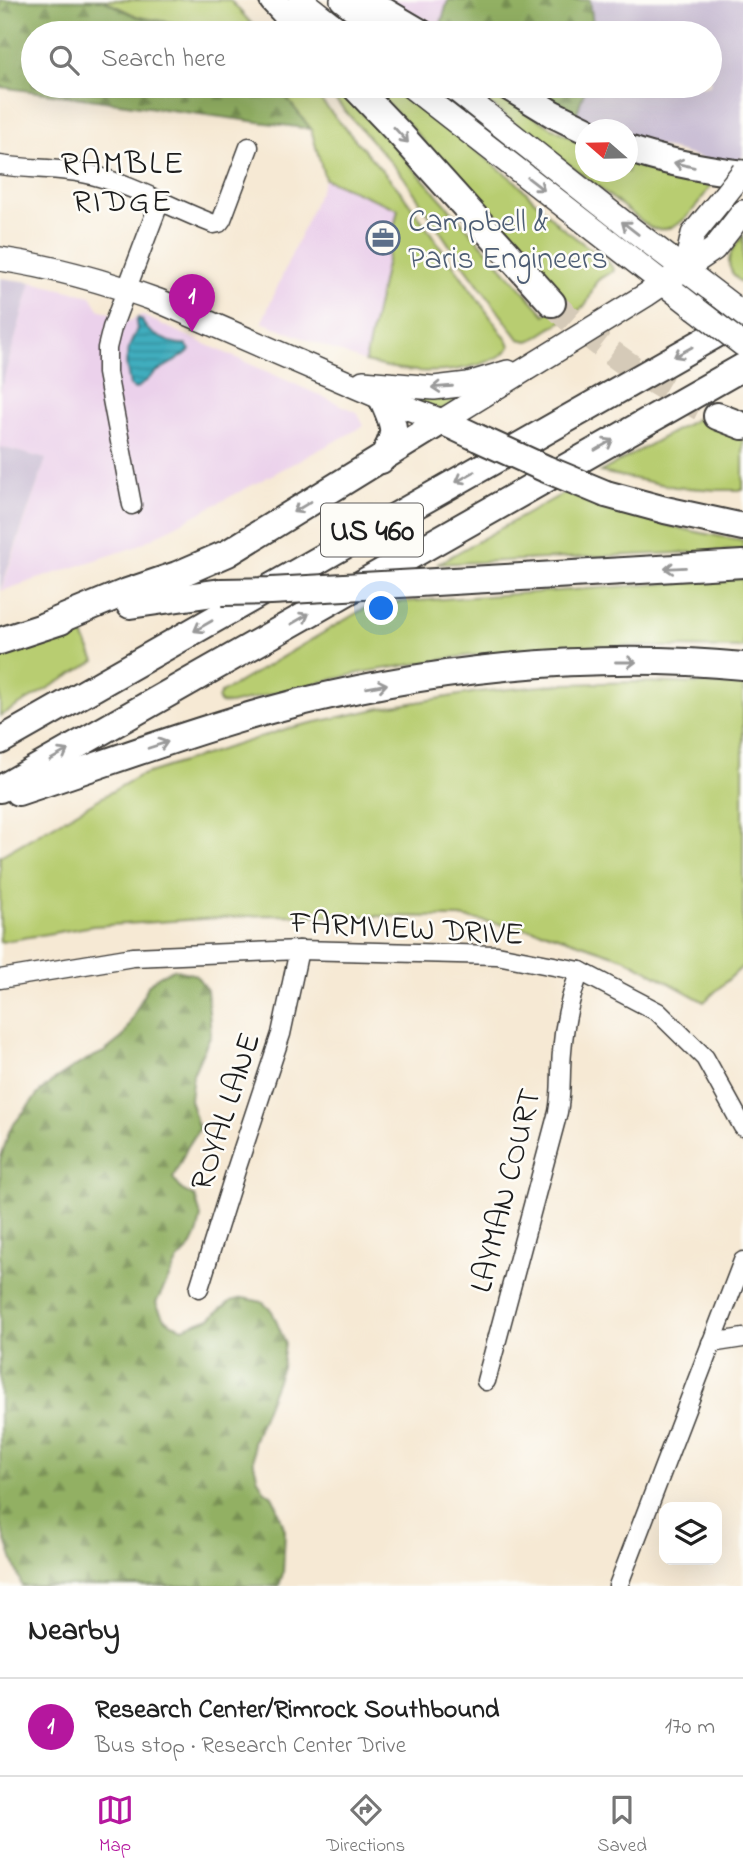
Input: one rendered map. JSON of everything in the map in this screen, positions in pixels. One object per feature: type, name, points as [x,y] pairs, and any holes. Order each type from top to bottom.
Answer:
[{"type":"highway","points":[[273,0],[293,21]]},
{"type":"highway","points":[[365,0],[401,21]]},
{"type":"highway","points":[[365,98],[552,303]]},
{"type":"highway","points":[[527,98],[575,125]]},
{"type":"highway","points":[[638,152],[704,169],[743,173]]},
{"type":"highway","name":"US 460","points":[[0,741],[743,316]]},
{"type":"highway","name":"US 460","points":[[0,789],[743,367]]},
{"type":"highway","points":[[381,460],[391,444],[394,424],[382,398]]},
{"type":"highway","points":[[717,416],[743,426]]},
{"type":"highway","points":[[0,641],[177,575],[228,553],[442,421],[546,470],[606,494],[743,527]]},
{"type":"highway","points":[[44,626],[115,608],[221,592],[743,564]]},
{"type":"highway","points":[[0,799],[246,717],[399,682],[468,672],[557,664],[633,662],[743,666]]},
{"type":"main road","points":[[301,0],[328,21]]},
{"type":"main road","points":[[342,0],[369,21]]},
{"type":"main road","points":[[425,98],[743,345]]},
{"type":"main road","points":[[466,98],[743,316]]},
{"type":"main road","points":[[685,269],[693,234],[743,173]]},
{"type":"main road","points":[[0,259],[57,270],[127,289],[442,421],[664,284],[714,249],[743,212]]},
{"type":"main road","points":[[339,380],[418,388],[449,387],[480,381],[544,359]]},
{"type":"street","points":[[0,165],[84,173],[211,223],[219,223],[249,146]]},
{"type":"street","points":[[132,505],[106,360],[112,328],[160,201]]},
{"type":"street","name":"FARMVIEW DRIVE","points":[[0,979],[132,957],[299,950],[497,956],[580,971],[658,1012],[705,1058],[743,1127]]},
{"type":"street","name":"ROYAL LANE","points":[[199,1288],[281,1034],[299,950]]},
{"type":"street","name":"LAYMAN COURT","points":[[486,1381],[558,1112],[564,1029],[570,999],[580,971]]},
{"type":"street","points":[[618,1586],[743,1261]]},
{"type":"street","points":[[711,1342],[743,1338]]},
{"type":"shaded area","points":[[387,0],[448,0],[442,21],[423,21]]},
{"type":"shaded area","points":[[590,0],[743,0],[743,156],[736,164],[711,161],[638,140],[638,119],[585,119],[576,115],[582,98],[722,98],[722,21],[593,21]]},
{"type":"shaded area","points":[[325,179],[398,209],[365,362],[262,322]]},
{"type":"shaded area","points":[[0,278],[31,282],[0,392]]},
{"type":"shaded area","points":[[31,282],[91,296],[99,309],[130,321],[141,315],[357,412],[364,426],[135,547],[1,591],[46,459],[0,447],[0,392]]},
{"type":"shaded area","points":[[0,447],[46,459],[0,591]]},
{"type":"green space","points":[[0,0],[103,0],[138,17],[162,21],[21,21],[21,90],[0,87]]},
{"type":"green space","points":[[103,0],[230,0],[249,21],[162,21],[138,17]]},
{"type":"green space","points":[[448,0],[590,0],[593,21],[442,21]]},
{"type":"green space","points":[[81,98],[286,98],[311,129]]},
{"type":"green space","points":[[286,98],[319,98],[402,193],[509,343],[510,347],[504,353],[478,365],[435,372],[365,362],[398,209],[325,179],[311,129]]},
{"type":"green space","points":[[334,98],[348,98],[545,315],[564,297],[381,98],[407,98],[432,116],[516,182],[560,226],[609,263],[614,270],[597,281],[585,306],[534,339],[519,339],[452,249],[403,176]]},
{"type":"green space","points":[[483,98],[504,98],[575,140],[575,169]]},
{"type":"green space","points":[[548,98],[582,98],[576,115]]},
{"type":"green space","points":[[638,165],[713,183],[687,216],[671,228],[651,228],[591,182],[638,182]]},
{"type":"green space","points":[[743,235],[741,283],[731,270],[729,259]]},
{"type":"green space","points":[[482,386],[444,409],[433,409],[383,389]]},
{"type":"green space","points":[[698,418],[743,439],[743,490],[675,487],[600,472]]},
{"type":"green space","points":[[566,492],[653,521],[743,540],[743,550],[437,564]]},
{"type":"green space","points":[[743,578],[743,648],[602,646],[466,656],[364,672],[230,704],[220,703],[218,698],[221,693],[372,604]]},
{"type":"green space","points":[[81,631],[95,661],[0,716],[0,656]]},
{"type":"green space","points":[[637,682],[743,685],[743,966],[704,1002],[626,959],[546,932],[460,917],[266,915],[93,926],[0,942],[0,856],[139,776],[289,728],[381,708],[478,692],[564,684]]},
{"type":"green space","points":[[173,969],[196,975],[207,990],[211,1034],[193,1074],[190,1100],[199,1129],[173,1178],[182,1190],[195,1197],[201,1216],[198,1232],[191,1247],[178,1260],[156,1303],[163,1317],[183,1328],[210,1318],[231,1301],[243,1298],[262,1302],[272,1311],[285,1342],[282,1367],[253,1442],[258,1479],[264,1490],[272,1496],[285,1531],[283,1573],[279,1586],[22,1586],[0,1524],[0,1160],[10,1129],[38,1094],[50,1083],[84,1061],[104,1052],[123,1037],[149,984]]},
{"type":"water","points":[[138,318],[154,334],[167,341],[186,344],[190,350],[135,389],[130,386],[126,363]]},
{"type":"tunnel","points":[[552,303],[630,366],[717,416]]},
{"type":"place","name":"Campbell & Paris Engineers","points":[[383,238]]},
{"type":"place","name":"Research Center/Rimrock Southbound","points":[[192,332]]},
{"type":"district","name":"RAMBLE RIDGE","points":[[123,180]]}]
